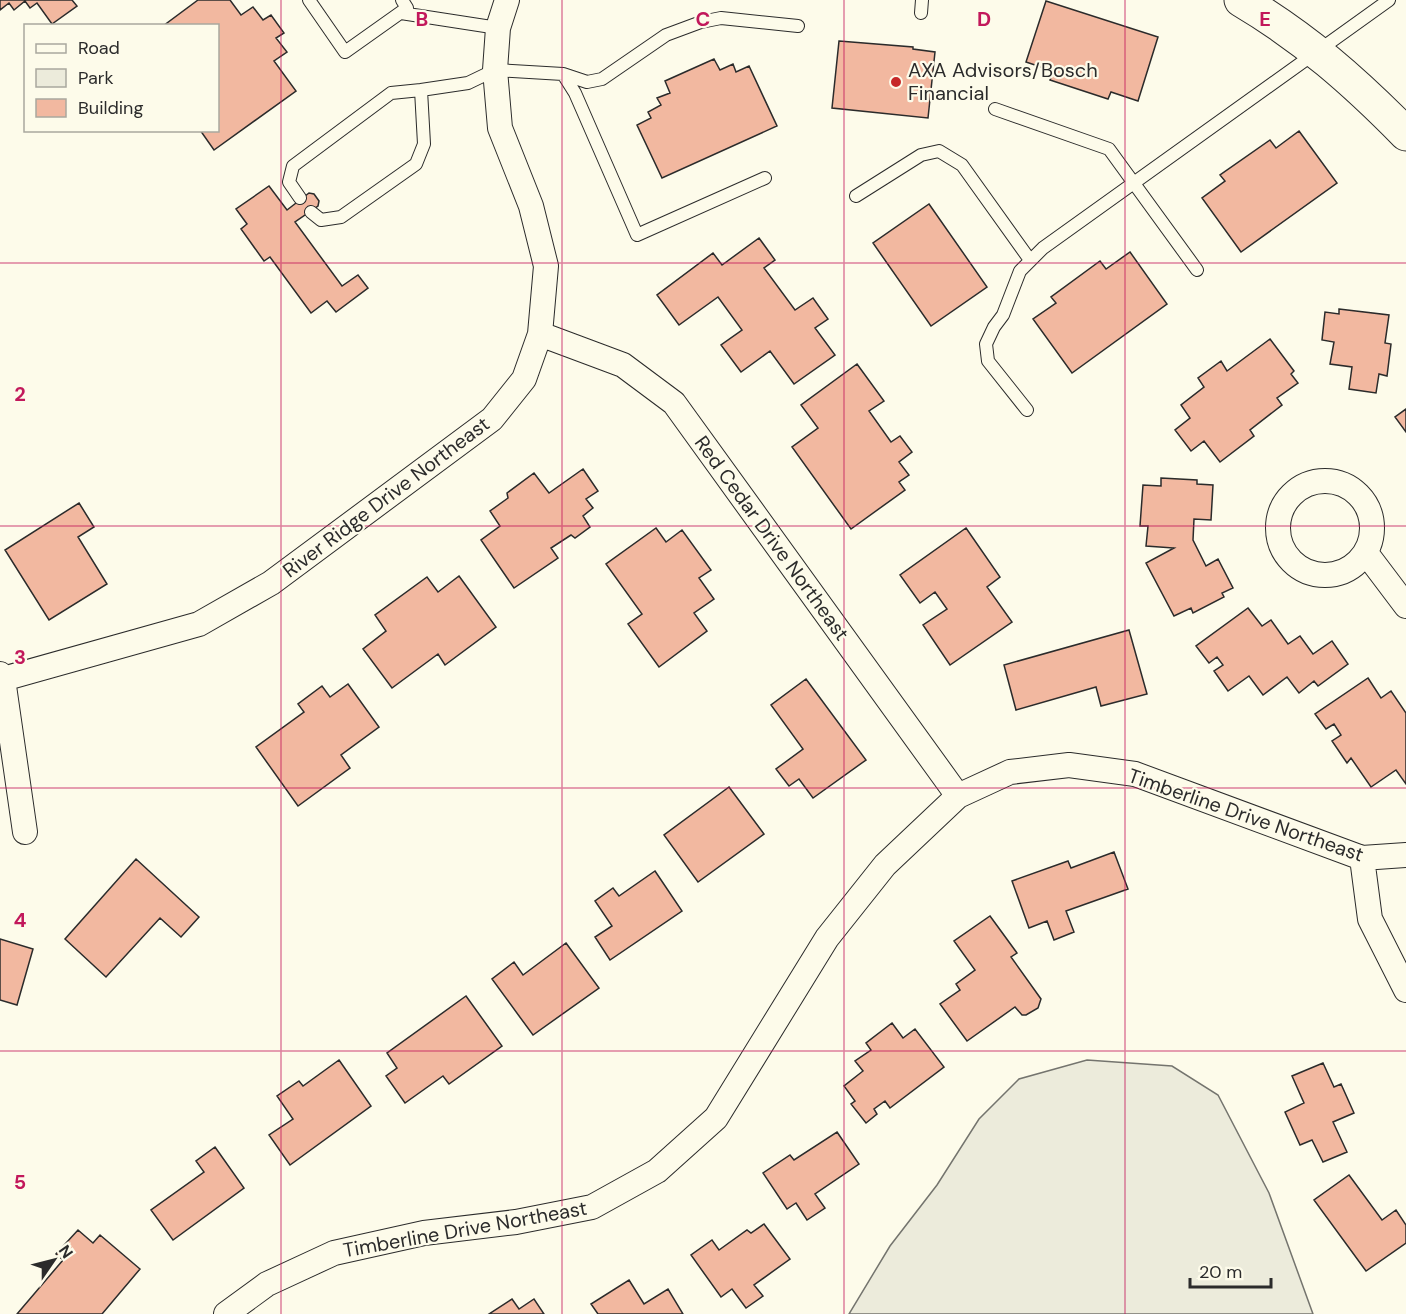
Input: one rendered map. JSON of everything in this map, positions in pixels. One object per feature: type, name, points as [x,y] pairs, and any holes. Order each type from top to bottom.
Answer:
[{"type":"street","name":"River Ridge Drive Northeast","points":[[2,676],[199,624],[271,583],[492,418],[524,379],[540,334],[546,266],[531,206],[500,128],[495,70],[498,28],[507,0]]},
{"type":"street","points":[[1241,0],[1286,26],[1350,78],[1406,134]]},
{"type":"street","name":"Red Cedar Drive Northeast","points":[[540,334],[623,365],[674,403],[958,796]]},
{"type":"street","points":[[1366,553],[1406,606]]},
{"type":"street","points":[[2,676],[25,832]]},
{"type":"street","name":"Timberline Drive Northeast","points":[[226,1314],[267,1284],[334,1253],[424,1233],[516,1222],[592,1207],[657,1171],[716,1118],[827,938],[885,865],[958,796],[1010,772],[1069,765],[1135,774],[1362,858],[1406,855]]},
{"type":"street","points":[[1362,858],[1370,918],[1406,990]]},
{"type":"lane","points":[[309,0],[345,52],[401,6],[498,28]]},
{"type":"lane","points":[[921,13],[922,0]]},
{"type":"lane","points":[[1027,410],[988,361],[986,344],[1003,315],[1020,271],[1029,260],[1389,0]]},
{"type":"lane","points":[[300,198],[289,182],[293,166],[391,93],[468,83],[495,70],[563,74],[587,82],[602,79],[666,35],[701,22],[721,18],[798,26]]},
{"type":"lane","points":[[563,74],[575,93],[637,235],[765,178]]},
{"type":"lane","points":[[311,212],[321,220],[341,217],[416,164],[424,144],[421,90]]},
{"type":"lane","points":[[995,109],[1109,149],[1197,270]]},
{"type":"lane","points":[[856,196],[921,155],[939,151],[962,165],[1029,260]]},
{"type":"green space","points":[[1087,1060],[1172,1066],[1218,1095],[1269,1193],[1313,1314],[849,1314],[890,1246],[937,1185],[979,1119],[1019,1079]]},
{"type":"building","points":[[0,0],[72,0],[77,6],[52,24],[37,3],[30,8],[25,1],[14,10],[9,3],[0,10]]},
{"type":"building","points":[[198,0],[230,0],[241,15],[253,7],[263,20],[271,15],[284,33],[276,38],[287,52],[274,61],[296,91],[214,150],[201,132],[219,132],[219,24],[166,24]]},
{"type":"building","points":[[1046,1],[1158,37],[1138,101],[1111,92],[1108,99],[1050,80],[1053,71],[1026,62]]},
{"type":"building","points":[[839,41],[913,47],[913,49],[935,52],[928,118],[832,108]]},
{"type":"building","points":[[714,59],[720,70],[733,64],[736,72],[749,66],[777,126],[662,178],[637,125],[651,118],[648,112],[661,105],[657,98],[670,93],[665,81]]},
{"type":"building","points":[[1299,131],[1337,183],[1241,252],[1202,198],[1225,181],[1220,175],[1270,140],[1276,148]]},
{"type":"building","points":[[269,186],[287,210],[309,193],[314,194],[319,201],[318,206],[295,222],[342,286],[358,275],[368,288],[336,312],[327,301],[311,313],[270,257],[264,261],[241,229],[247,224],[236,209]]},
{"type":"building","points":[[929,204],[987,287],[931,326],[873,243]]},
{"type":"building","points":[[759,238],[775,260],[764,268],[795,310],[813,298],[828,319],[815,328],[835,355],[794,384],[770,351],[741,372],[721,345],[742,330],[718,297],[679,325],[657,295],[713,253],[722,265]]},
{"type":"building","points":[[1130,252],[1167,304],[1072,373],[1033,319],[1056,303],[1051,297],[1100,261],[1106,269]]},
{"type":"building","points":[[1339,309],[1389,315],[1385,343],[1391,344],[1387,376],[1379,374],[1376,393],[1349,389],[1352,367],[1330,364],[1334,342],[1322,340],[1325,312],[1339,314]]},
{"type":"building","points":[[1270,339],[1294,371],[1291,374],[1298,383],[1277,398],[1282,405],[1250,430],[1254,436],[1220,462],[1204,441],[1191,451],[1175,430],[1190,418],[1181,405],[1204,387],[1198,378],[1221,361],[1227,371]]},
{"type":"building","points":[[857,364],[884,401],[869,411],[891,442],[900,436],[912,452],[899,462],[909,475],[899,482],[905,490],[851,529],[792,447],[818,428],[801,405]]},
{"type":"building","points":[[1406,409],[1406,432],[1395,417]]},
{"type":"building","points":[[583,469],[598,491],[586,499],[593,508],[583,516],[590,527],[575,538],[571,535],[551,548],[558,558],[514,588],[481,540],[500,526],[490,511],[508,498],[507,493],[534,473],[549,493]]},
{"type":"building","points":[[1161,478],[1197,480],[1197,484],[1213,485],[1211,520],[1194,519],[1193,540],[1206,566],[1218,559],[1233,588],[1222,593],[1224,597],[1193,613],[1191,608],[1174,616],[1146,563],[1174,548],[1146,546],[1148,526],[1140,526],[1143,485],[1161,486]]},
{"type":"building","points":[[79,503],[94,527],[78,537],[107,584],[49,620],[5,550]]},
{"type":"building","points":[[656,528],[666,542],[682,530],[711,570],[699,578],[714,599],[694,613],[707,631],[659,667],[628,624],[642,614],[606,564]]},
{"type":"building","points":[[966,528],[1000,577],[987,587],[1012,622],[950,665],[923,625],[947,609],[935,592],[920,603],[900,575]]},
{"type":"building","points":[[459,576],[496,627],[445,665],[438,654],[392,688],[363,649],[386,631],[375,615],[427,577],[438,592]]},
{"type":"building","points":[[1248,608],[1262,626],[1271,620],[1288,644],[1300,636],[1313,654],[1332,641],[1348,664],[1318,686],[1314,681],[1299,693],[1287,677],[1263,695],[1249,676],[1228,691],[1214,671],[1223,665],[1217,657],[1209,663],[1196,646]]},
{"type":"building","points":[[1129,630],[1147,694],[1101,706],[1096,687],[1016,710],[1004,665]]},
{"type":"building","points":[[1368,678],[1381,698],[1391,691],[1406,713],[1406,784],[1396,770],[1371,787],[1351,758],[1347,763],[1332,741],[1341,735],[1334,724],[1326,729],[1315,714]]},
{"type":"building","points":[[806,679],[866,760],[813,798],[799,779],[789,786],[776,769],[803,749],[771,705]]},
{"type":"building","points":[[348,684],[379,727],[341,755],[350,768],[298,806],[256,747],[304,712],[298,704],[322,686],[330,697]]},
{"type":"building","points":[[729,787],[764,834],[698,882],[664,835]]},
{"type":"building","points":[[1114,852],[1128,889],[1066,911],[1074,932],[1054,940],[1047,921],[1029,928],[1012,881],[1068,861],[1071,868]]},
{"type":"building","points":[[136,859],[199,917],[181,937],[160,918],[106,977],[65,939]]},
{"type":"building","points":[[655,871],[682,911],[610,960],[595,937],[612,926],[595,901],[613,888],[619,896]]},
{"type":"building","points":[[990,916],[1017,953],[1011,957],[1041,999],[1038,1008],[1026,1015],[1022,1015],[1015,1007],[967,1041],[940,1004],[960,990],[956,984],[975,970],[954,941]]},
{"type":"building","points":[[0,939],[33,949],[17,1005],[0,1000]]},
{"type":"building","points":[[566,943],[599,988],[533,1035],[492,979],[514,962],[523,975]]},
{"type":"building","points":[[466,996],[502,1046],[449,1084],[443,1076],[405,1103],[386,1076],[397,1068],[387,1053]]},
{"type":"building","points":[[892,1023],[903,1038],[915,1029],[944,1067],[890,1108],[885,1101],[874,1109],[877,1114],[866,1123],[851,1104],[855,1101],[844,1086],[863,1071],[855,1061],[871,1050],[866,1043]]},
{"type":"building","points":[[339,1060],[371,1106],[290,1165],[269,1135],[293,1119],[277,1096],[299,1081],[303,1086]]},
{"type":"building","points":[[1323,1063],[1334,1087],[1341,1084],[1354,1113],[1333,1122],[1347,1152],[1323,1162],[1312,1140],[1300,1145],[1285,1112],[1304,1103],[1292,1076]]},
{"type":"building","points":[[837,1132],[859,1164],[815,1194],[825,1208],[807,1220],[796,1203],[787,1209],[763,1173],[790,1155],[794,1160]]},
{"type":"building","points":[[215,1147],[244,1188],[173,1240],[151,1210],[204,1172],[196,1161]]},
{"type":"building","points":[[1349,1175],[1382,1220],[1396,1210],[1406,1225],[1406,1243],[1366,1271],[1314,1200]]},
{"type":"building","points":[[764,1224],[790,1259],[754,1285],[763,1296],[746,1308],[732,1289],[721,1297],[691,1255],[712,1240],[719,1250],[747,1230],[751,1233]]},
{"type":"building","points":[[78,1230],[93,1243],[100,1235],[140,1269],[102,1314],[17,1314],[63,1260],[56,1254]]},
{"type":"building","points":[[629,1280],[644,1304],[668,1289],[683,1314],[598,1314],[591,1304]]},
{"type":"building","points":[[512,1299],[519,1309],[534,1299],[544,1314],[489,1314]]},
{"type":"place","name":"AXA Advisors/Bosch Financial","points":[[896,82]]}]
